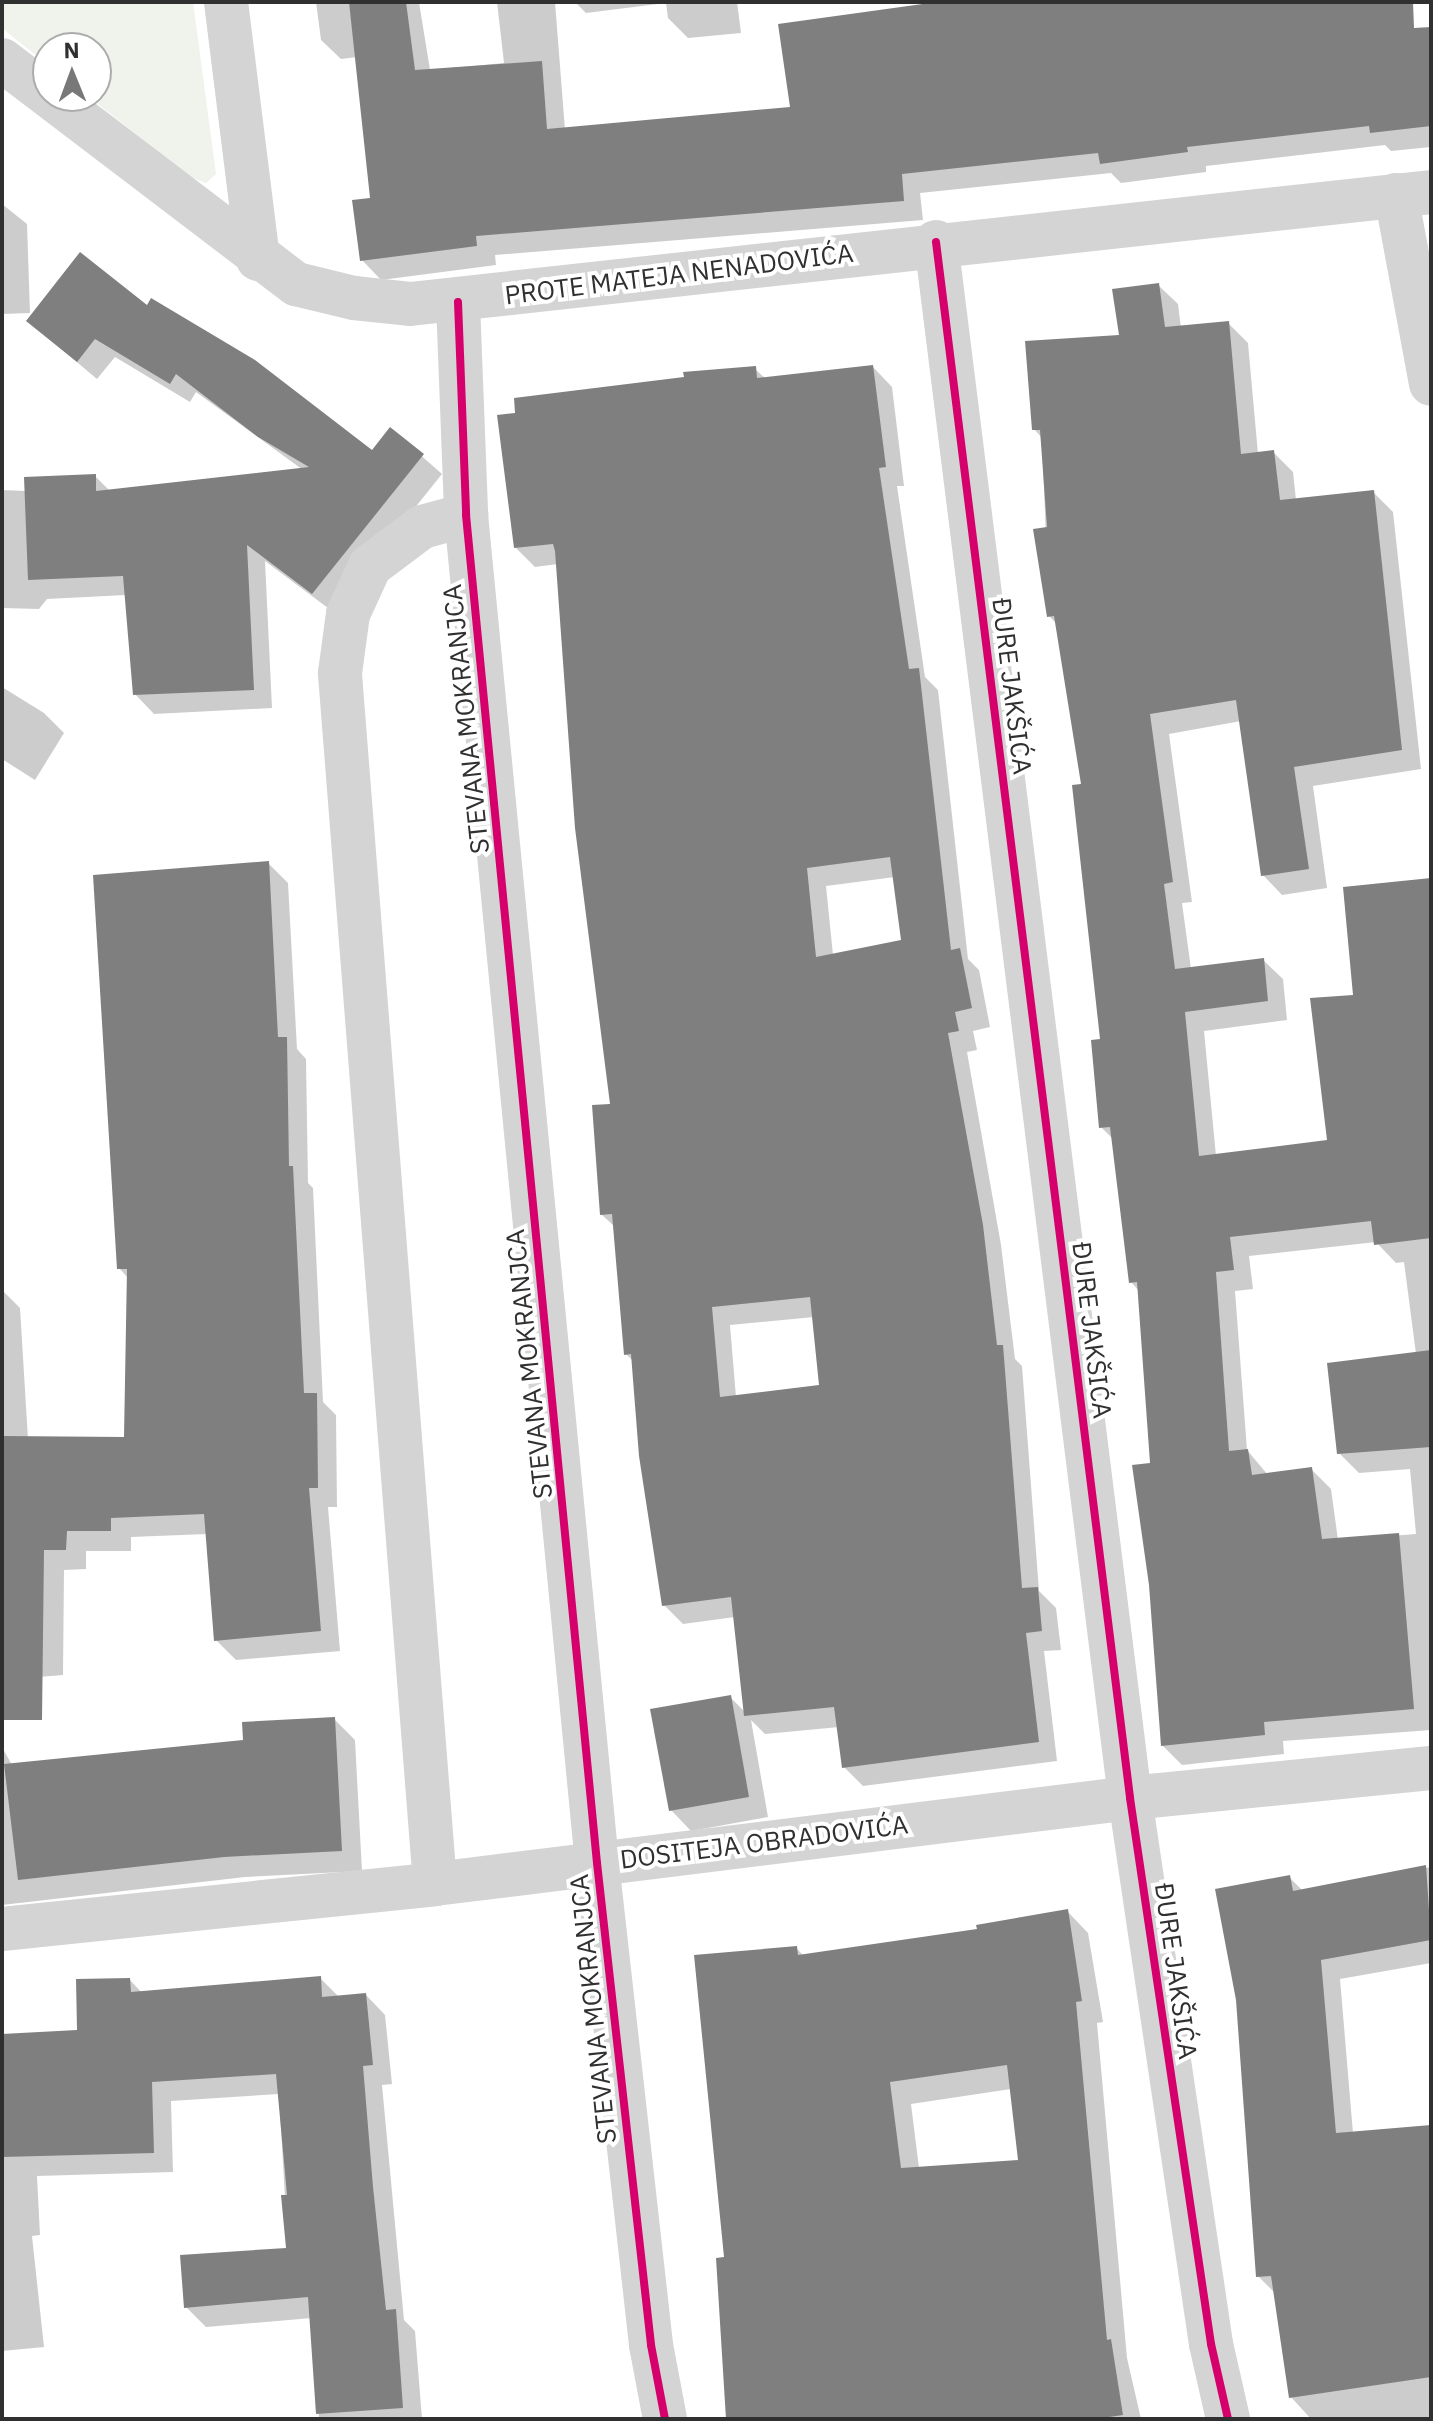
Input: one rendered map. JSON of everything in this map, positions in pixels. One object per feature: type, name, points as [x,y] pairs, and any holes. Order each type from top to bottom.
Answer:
[{"type":"street","points":[[226,2],[258,259]]},
{"type":"street","name":"PROTE MATEJA NENADOVIĆA","points":[[2,60],[258,259],[296,284],[354,298],[458,302],[936,242],[1413,193]]},
{"type":"street","points":[[1413,193],[1431,384]]},
{"type":"street","name":"ĐURE JAKŠIĆA","points":[[936,242],[1130,1798],[1211,2344],[1228,2419]]},
{"type":"street","name":"STEVANA MOKRANJCA","points":[[458,302],[466,515],[597,1863],[651,2345],[665,2419]]},
{"type":"street","points":[[435,1884],[340,673],[348,614],[370,566],[422,527],[466,515]]},
{"type":"street","name":"DOSITEJA OBRADOVIĆA","points":[[2,1929],[435,1884],[1130,1798],[1431,1768]]},
{"type":"shaded area","points":[[2,2],[193,2],[216,174],[206,183],[190,177],[108,112],[112,112],[112,32],[32,32],[32,52],[2,28]]},
{"type":"building","points":[[349,2],[406,2],[415,70],[542,61],[547,129],[790,107],[778,24],[937,2],[1413,2],[1414,28],[1431,27],[1431,126],[1370,133],[1369,126],[1187,147],[1188,152],[1100,164],[1098,153],[902,174],[904,201],[476,236],[477,246],[360,261],[352,200],[370,198]]},
{"type":"building","points":[[80,252],[147,305],[151,298],[255,360],[372,450],[390,427],[424,454],[312,594],[247,545],[254,690],[133,695],[123,576],[28,580],[24,477],[96,474],[96,491],[309,467],[258,437],[176,374],[170,384],[95,339],[77,362],[26,321]]},
{"type":"building","points":[[1159,283],[1165,327],[1229,321],[1241,454],[1274,450],[1280,500],[1374,490],[1402,750],[1294,767],[1309,869],[1261,876],[1236,700],[1150,714],[1173,882],[1164,884],[1175,969],[1264,958],[1268,1001],[1185,1012],[1199,1156],[1327,1140],[1310,998],[1353,995],[1343,887],[1431,878],[1431,1238],[1374,1245],[1371,1221],[1230,1237],[1234,1270],[1216,1272],[1229,1451],[1248,1449],[1252,1475],[1312,1467],[1322,1539],[1399,1533],[1414,1709],[1264,1722],[1265,1735],[1161,1746],[1149,1585],[1132,1465],[1150,1463],[1137,1282],[1129,1283],[1110,1127],[1099,1128],[1091,1040],[1100,1039],[1072,785],[1081,784],[1054,616],[1047,617],[1033,529],[1047,527],[1040,430],[1032,430],[1025,341],[1119,335],[1112,289]]},
{"type":"building","points":[[873,365],[886,467],[879,468],[909,669],[919,668],[951,950],[960,948],[972,1008],[955,1012],[959,1031],[948,1033],[983,1225],[997,1345],[1003,1345],[1022,1588],[1038,1587],[1042,1631],[1026,1633],[1039,1742],[842,1768],[834,1707],[744,1716],[731,1597],[662,1606],[639,1456],[631,1354],[624,1355],[612,1214],[600,1215],[592,1105],[610,1104],[575,828],[555,551],[553,544],[514,548],[497,415],[515,413],[514,398],[684,377],[683,372],[756,366],[757,378]],"holes":[[[890,857],[901,940],[816,957],[807,868]],[[810,1297],[819,1385],[720,1397],[712,1307]]]},
{"type":"building","points":[[269,861],[278,1037],[287,1037],[289,1166],[293,1166],[304,1393],[317,1393],[318,1488],[309,1488],[321,1631],[214,1641],[204,1514],[111,1518],[111,1531],[67,1531],[66,1550],[44,1550],[42,1720],[2,1720],[2,1436],[124,1437],[127,1269],[117,1269],[93,875]]},
{"type":"building","points":[[1431,1350],[1431,1447],[1337,1454],[1327,1363]]},
{"type":"building","points":[[731,1695],[749,1797],[669,1811],[650,1709]]},
{"type":"building","points":[[335,1717],[342,1851],[224,1857],[18,1880],[4,1764],[243,1740],[242,1722]]},
{"type":"building","points":[[1426,1865],[1431,1940],[1321,1960],[1336,2133],[1431,2125],[1431,2377],[1289,2398],[1271,2276],[1256,2277],[1236,2000],[1215,1889],[1290,1875],[1293,1891]]},
{"type":"building","points":[[1068,1909],[1082,2001],[1076,2002],[1107,2340],[1111,2339],[1123,2415],[1095,2419],[726,2419],[716,2258],[724,2257],[694,1955],[797,1946],[798,1955],[977,1929],[976,1925]],"holes":[[[1007,2065],[1018,2160],[901,2168],[890,2082]]]},
{"type":"building","points":[[321,1976],[322,1997],[366,1993],[373,2065],[363,2066],[373,2187],[386,2310],[396,2309],[403,2408],[316,2414],[308,2297],[184,2308],[180,2255],[286,2248],[281,2195],[287,2195],[276,2074],[152,2082],[154,2153],[2,2157],[2,2034],[77,2030],[76,1979],[130,1978],[131,1992]]},
{"type":"cycle path","points":[[936,242],[1130,1798],[1211,2344],[1228,2419]]},
{"type":"cycle path","points":[[458,302],[466,515],[597,1863],[651,2345],[665,2419]]}]
